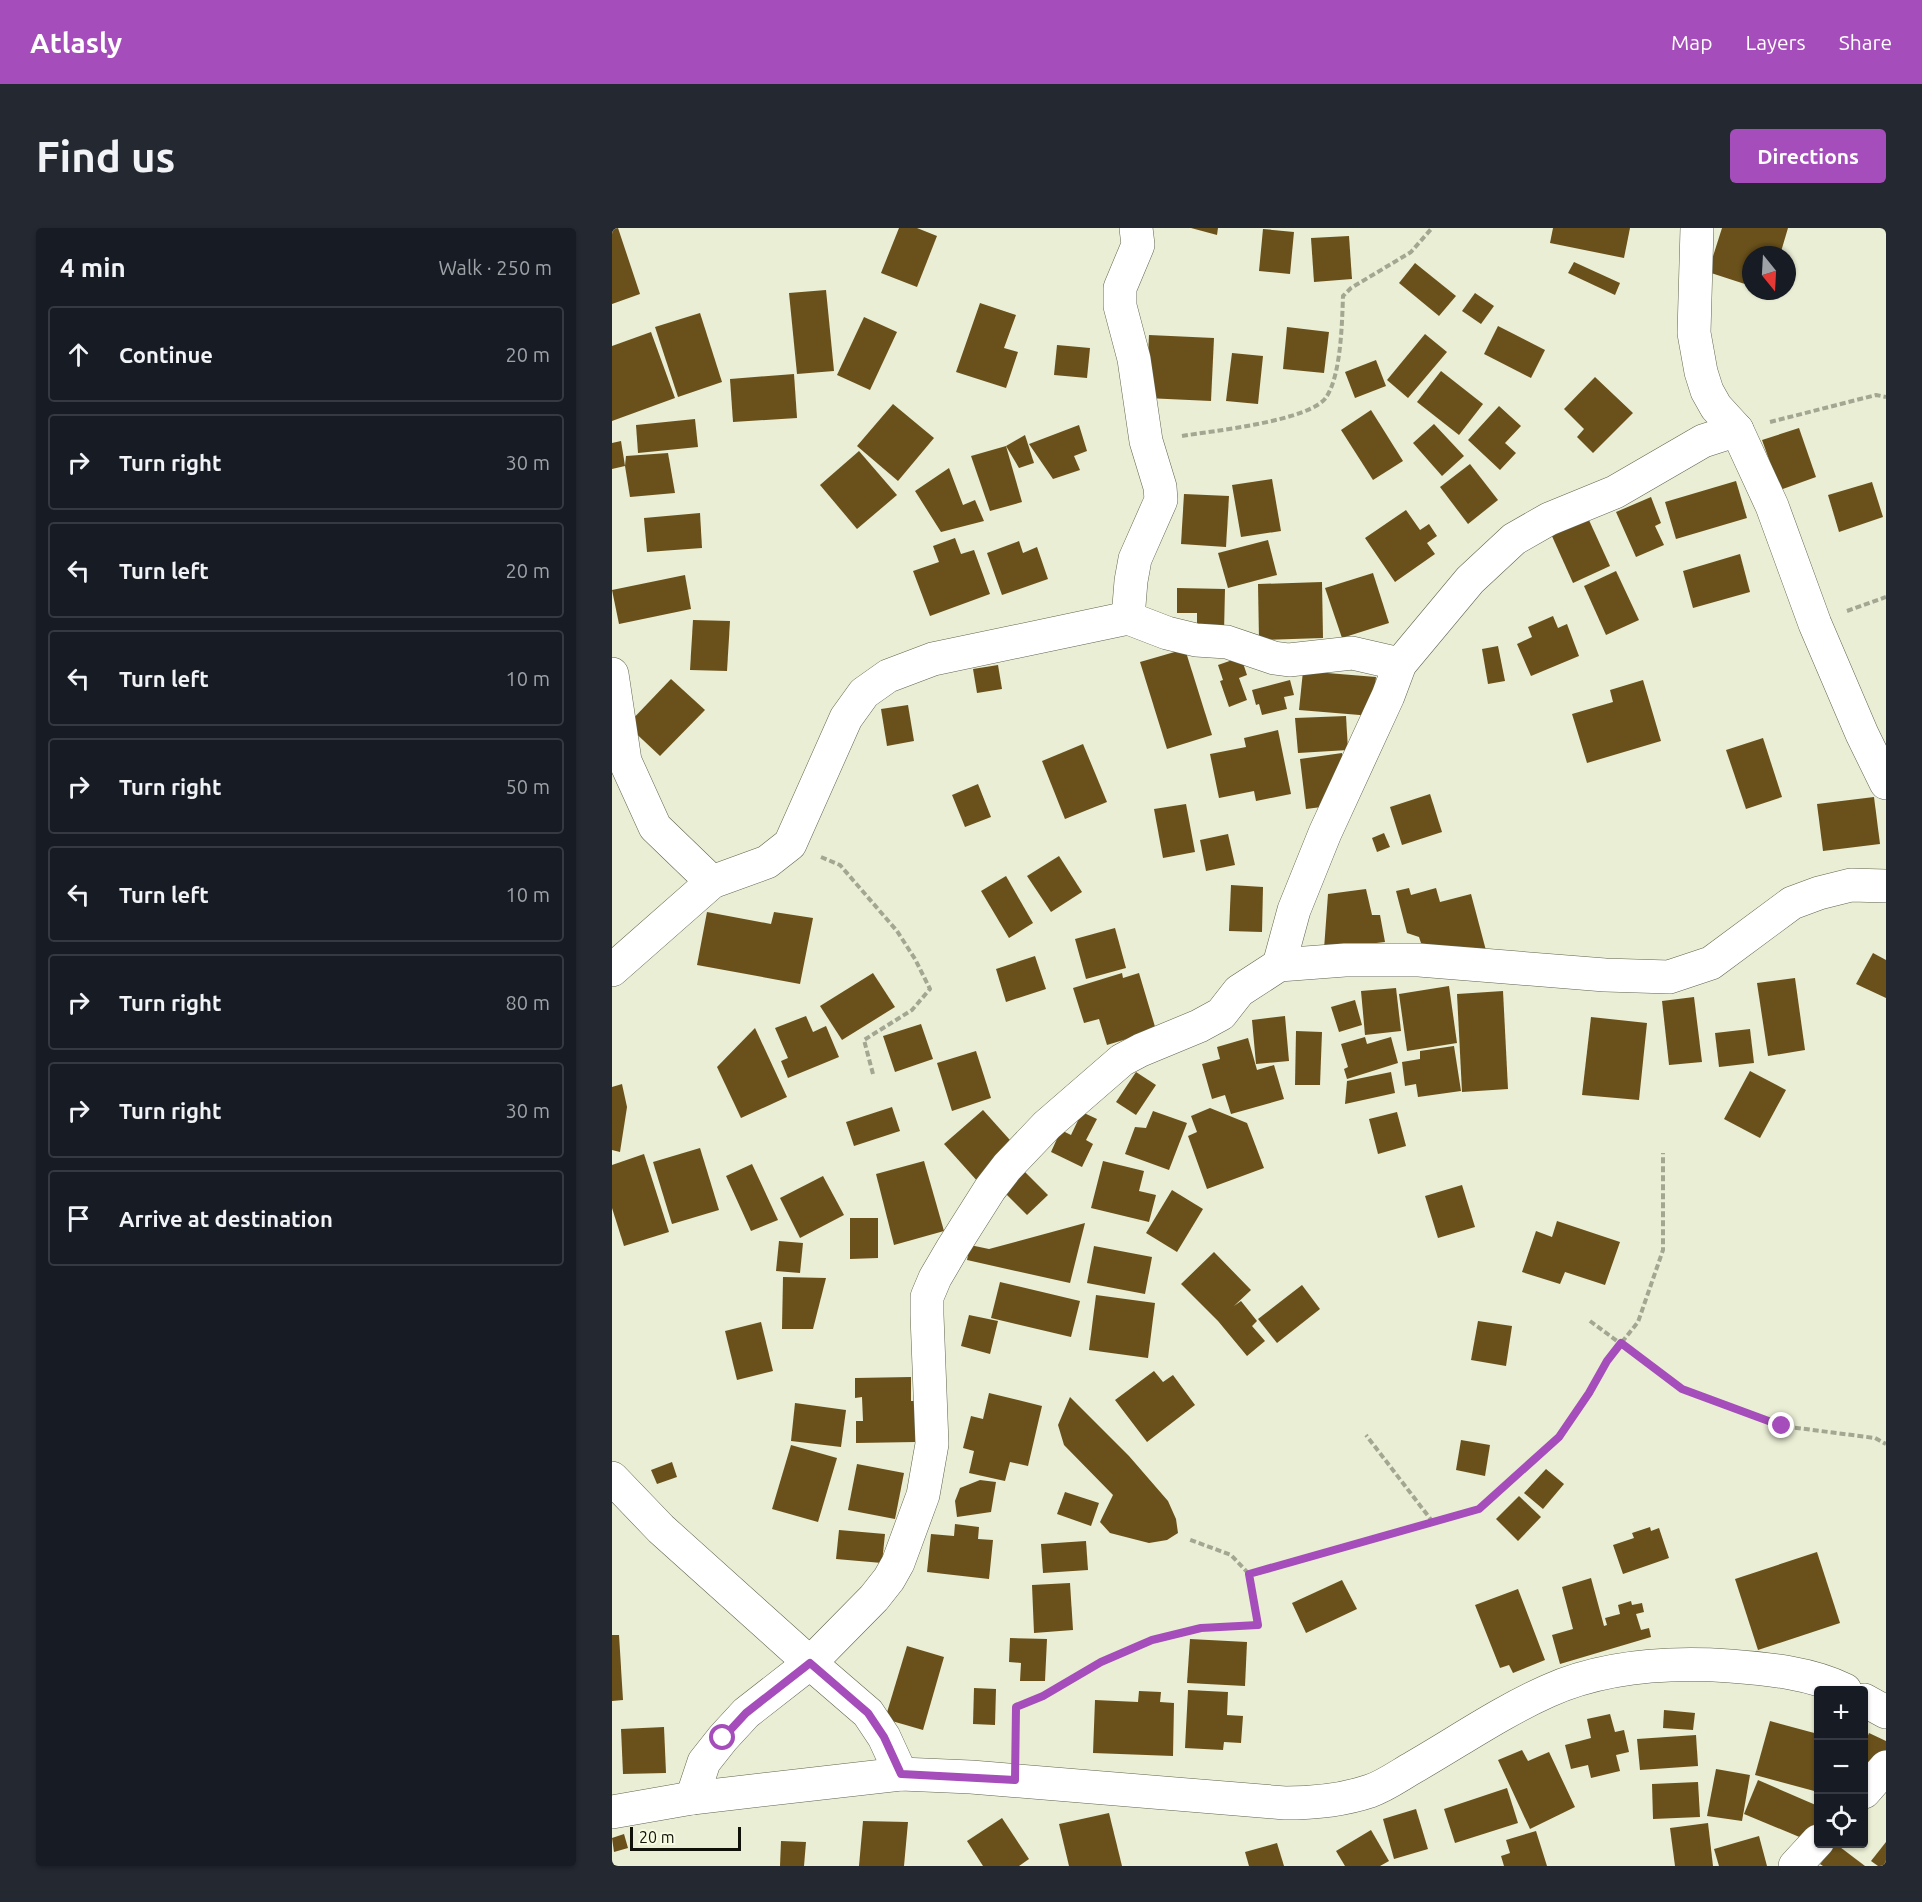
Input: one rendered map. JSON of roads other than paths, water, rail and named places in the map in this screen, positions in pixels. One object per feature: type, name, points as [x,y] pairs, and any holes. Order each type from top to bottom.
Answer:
[{"type":"street","points":[[1128,618],[1135,559],[1161,501],[1160,487],[1146,441],[1134,359],[1120,306],[1120,288],[1138,245],[1136,228]]},
{"type":"street","points":[[1697,228],[1694,333],[1707,391],[1716,407],[1737,430],[1772,506],[1815,624],[1886,783]]},
{"type":"street","points":[[1279,965],[1299,899],[1325,833],[1388,696],[1400,664],[1470,580],[1514,539],[1549,519],[1615,492],[1702,441],[1737,430]]},
{"type":"street","points":[[612,970],[712,882],[767,862],[790,844],[846,718],[864,693],[888,676],[933,659],[1128,618],[1167,633],[1197,640],[1227,642],[1274,658],[1289,660],[1352,652],[1400,664]]},
{"type":"street","points":[[612,674],[625,761],[655,827],[712,882]]},
{"type":"street","points":[[692,1798],[704,1762],[723,1738],[746,1713],[810,1663],[874,1598],[889,1579],[898,1563],[923,1495],[932,1444],[927,1297],[941,1268],[990,1189],[1007,1167],[1047,1125],[1107,1072],[1142,1050],[1221,1014],[1239,991],[1279,965],[1346,960],[1419,960],[1605,975],[1669,976],[1711,963],[1792,903],[1851,885],[1886,886]]},
{"type":"street","points":[[612,1478],[661,1529],[868,1713],[884,1737],[901,1774]]},
{"type":"street","points":[[612,1812],[692,1798],[901,1774],[1015,1780],[1286,1803],[1339,1799],[1372,1791],[1486,1723],[1550,1690],[1609,1671],[1687,1663],[1760,1668],[1827,1681],[1837,1686]]},
{"type":"street","points":[[1868,1703],[1886,1712]]},
{"type":"street","points":[[1868,1787],[1886,1767]]},
{"type":"street","points":[[1795,1866],[1814,1845]]}]
